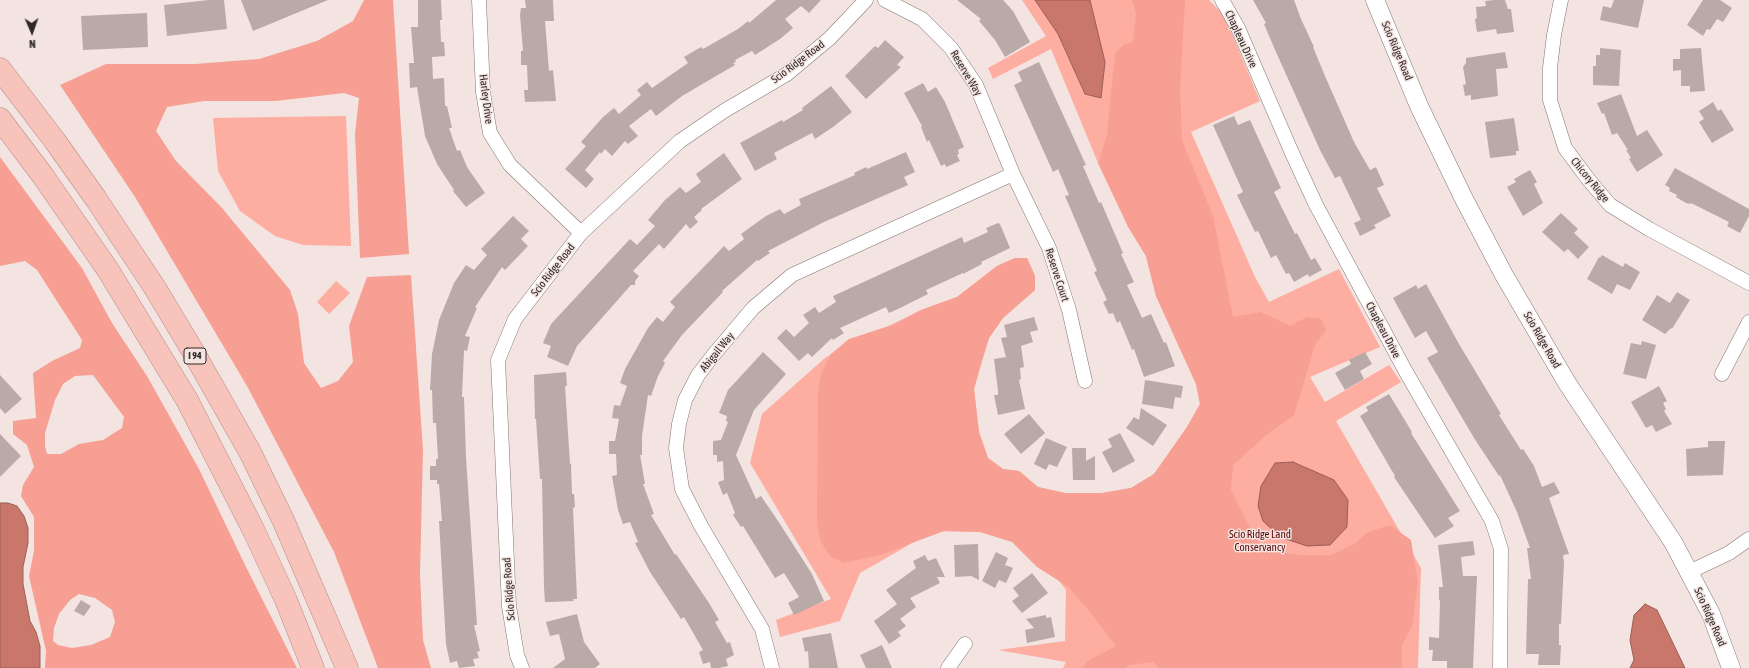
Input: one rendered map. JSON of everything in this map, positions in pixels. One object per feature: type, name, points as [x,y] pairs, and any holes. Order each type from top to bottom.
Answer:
[{"type":"highway","name":"I 94","points":[[0,69],[55,141],[96,200],[155,288],[191,348],[250,452],[284,522],[347,668]]},
{"type":"highway","name":"I 94","points":[[0,119],[43,176],[108,270],[187,400],[254,531],[286,600],[313,668]]},
{"type":"street","name":"Harley Drive","points":[[479,0],[483,92],[490,133],[510,165],[581,233]]},
{"type":"street","name":"Scio Ridge Road","points":[[522,668],[517,655],[509,606],[498,360],[515,319],[581,233],[680,141],[724,111],[787,74],[830,38],[866,0]]},
{"type":"street","name":"Reserve Way","points":[[885,0],[922,19],[951,48],[976,85],[1013,174]]},
{"type":"street","name":"Chapleau Drive","points":[[1222,0],[1238,28],[1292,154],[1316,205],[1406,372],[1492,521],[1500,549],[1500,668]]},
{"type":"street","name":"Scio Ridge Road","points":[[1375,0],[1419,106],[1464,199],[1504,275],[1567,384],[1673,542],[1711,614],[1731,668]]},
{"type":"street","name":"Chicory Ridge","points":[[1560,0],[1550,68],[1550,100],[1565,148],[1610,205],[1649,229],[1749,283]]},
{"type":"street","name":"Reserve Court","points":[[1013,174],[1049,248],[1069,310],[1085,381]]},
{"type":"street","name":"Abigail Way","points":[[772,668],[762,629],[701,526],[682,489],[676,448],[679,424],[685,400],[698,375],[753,308],[792,275],[1013,174]]},
{"type":"street","points":[[1722,374],[1749,322]]},
{"type":"street","points":[[1689,572],[1729,553],[1749,539]]},
{"type":"street","points":[[948,668],[965,644]]},
{"type":"green space","name":"Scio Ridge Land Conservancy","points":[[1022,0],[1209,0],[1224,15],[1260,101],[1191,132],[1255,277],[1269,302],[1339,269],[1380,347],[1310,377],[1325,402],[1389,365],[1401,382],[1336,421],[1421,568],[1418,668],[1063,668],[1066,662],[998,650],[1065,641],[1066,590],[1036,551],[988,532],[933,531],[860,573],[840,621],[780,637],[776,620],[831,599],[750,463],[762,414],[826,357],[921,310],[957,297],[997,266],[1015,258],[1027,258],[1035,276],[1035,290],[1003,318],[989,338],[974,389],[979,432],[988,458],[1003,469],[1019,471],[1038,487],[1065,493],[1102,493],[1131,488],[1154,474],[1187,427],[1200,404],[1196,384],[1156,296],[1146,256],[1128,227],[1098,163],[1051,49],[993,79],[988,68],[1046,36]]},
{"type":"green space","points":[[346,116],[351,246],[303,245],[275,236],[240,211],[218,171],[213,118]]},
{"type":"green space","points":[[336,281],[350,293],[329,314],[317,302]]},
{"type":"shaded area","points":[[364,0],[393,0],[409,254],[360,258],[355,134],[359,98],[344,93],[276,101],[204,101],[167,107],[156,131],[176,161],[222,208],[290,290],[298,314],[304,363],[321,388],[338,381],[353,362],[349,326],[367,277],[411,275],[423,450],[420,574],[423,640],[431,668],[378,668],[334,552],[247,386],[135,197],[60,85],[106,64],[195,64],[259,59],[317,41],[353,21]]},
{"type":"shaded area","points":[[1035,0],[1090,0],[1105,62],[1101,98],[1085,94],[1058,34]]},
{"type":"shaded area","name":"Scio Ridge Land Conservancy","points":[[1132,0],[1185,0],[1180,89],[1182,140],[1213,216],[1233,317],[1261,312],[1290,326],[1307,317],[1321,319],[1326,330],[1315,345],[1294,415],[1264,437],[1233,465],[1231,490],[1256,540],[1271,551],[1299,555],[1331,555],[1356,543],[1368,532],[1390,525],[1411,540],[1418,583],[1412,626],[1402,645],[1402,668],[1159,668],[1153,662],[1129,665],[1125,668],[1082,668],[1089,660],[1116,646],[1087,608],[1067,586],[1037,567],[1012,542],[980,532],[944,531],[880,555],[844,563],[830,556],[821,542],[817,523],[818,391],[821,374],[831,354],[849,339],[895,324],[921,310],[957,297],[997,266],[1015,258],[1027,258],[1035,276],[1035,290],[1003,318],[989,338],[980,366],[974,389],[979,432],[988,458],[1003,469],[1019,471],[1038,487],[1065,493],[1102,493],[1131,488],[1154,474],[1187,427],[1200,404],[1196,384],[1156,296],[1146,256],[1129,228],[1098,163],[1107,135],[1115,54],[1123,45],[1133,42],[1136,13]]},
{"type":"shaded area","points":[[0,157],[82,268],[112,323],[147,376],[199,469],[297,668],[45,668],[46,651],[29,576],[34,551],[34,517],[21,496],[23,485],[34,467],[27,445],[13,434],[13,421],[36,418],[33,373],[52,361],[80,348],[82,340],[37,270],[25,261],[0,266]],"holes":[[[93,375],[124,417],[122,428],[103,440],[79,444],[61,454],[47,454],[45,446],[45,433],[55,400],[63,384],[75,376]],[[79,594],[95,598],[112,610],[115,622],[110,637],[91,645],[72,648],[58,645],[53,641],[54,628],[59,614],[70,600]]]},
{"type":"shaded area","points":[[1293,462],[1334,480],[1348,500],[1347,527],[1330,545],[1307,546],[1280,537],[1263,521],[1258,506],[1261,486],[1275,463]]},
{"type":"shaded area","points":[[0,503],[8,503],[17,506],[24,516],[28,528],[28,543],[23,567],[23,584],[30,621],[36,632],[40,646],[40,668],[0,668]]},
{"type":"shaded area","points":[[1645,604],[1657,610],[1685,668],[1630,668],[1634,660],[1630,640],[1634,615]]},
{"type":"building","points":[[209,0],[224,0],[227,29],[167,36],[164,5]]},
{"type":"building","points":[[241,0],[328,0],[253,31]]},
{"type":"building","points":[[418,0],[441,0],[441,42],[444,42],[445,56],[432,57],[433,79],[444,78],[445,106],[447,106],[452,128],[449,128],[457,151],[460,150],[467,167],[485,193],[466,207],[453,191],[454,190],[437,164],[425,136],[417,87],[410,88],[409,63],[414,63],[411,27],[418,27]]},
{"type":"building","points":[[525,0],[553,0],[554,21],[545,21],[549,71],[553,70],[556,101],[525,102],[524,90],[528,90],[527,65],[521,65],[521,51],[523,51],[520,15],[521,8],[526,8]]},
{"type":"building","points":[[776,0],[821,0],[809,13],[801,6],[785,19],[793,28],[780,39],[755,55],[752,51],[735,60],[736,62],[733,63],[735,65],[682,96],[656,116],[651,109],[629,126],[638,136],[628,144],[625,141],[612,156],[605,149],[601,154],[600,152],[585,170],[594,179],[586,188],[565,169],[586,146],[581,142],[603,117],[614,108],[619,114],[641,95],[637,90],[647,82],[652,88],[688,63],[684,57],[701,47],[703,49],[738,29],[748,21],[749,23]]},
{"type":"building","points":[[957,0],[1003,0],[1013,11],[1030,42],[1005,57],[995,40],[979,21],[981,19]]},
{"type":"building","points":[[1253,0],[1294,0],[1354,142],[1370,170],[1376,167],[1384,185],[1377,188],[1391,216],[1374,225],[1376,228],[1360,236],[1354,223],[1361,220],[1340,176],[1335,178],[1320,150],[1264,24],[1266,23]]},
{"type":"building","points":[[1505,0],[1508,9],[1511,9],[1514,32],[1497,34],[1496,29],[1477,32],[1475,19],[1477,18],[1476,7],[1486,6],[1485,1]]},
{"type":"building","points":[[1614,0],[1644,0],[1638,28],[1600,20],[1603,6],[1611,8]]},
{"type":"building","points":[[1703,0],[1720,0],[1732,8],[1723,22],[1717,19],[1710,30],[1707,29],[1703,36],[1687,25]]},
{"type":"building","points":[[147,13],[148,47],[83,50],[81,16]]},
{"type":"building","points":[[885,40],[904,57],[897,65],[901,67],[866,99],[845,76],[875,46],[878,48]]},
{"type":"building","points":[[1600,48],[1621,50],[1619,86],[1593,85],[1593,66],[1596,66],[1596,55],[1600,55]]},
{"type":"building","points":[[1701,48],[1705,91],[1690,92],[1690,86],[1681,86],[1681,70],[1673,71],[1673,59],[1680,59],[1680,49]]},
{"type":"building","points":[[1505,52],[1508,68],[1496,69],[1498,96],[1471,100],[1471,95],[1465,96],[1463,85],[1466,84],[1463,67],[1466,63],[1466,58]]},
{"type":"building","points":[[1039,62],[1086,165],[1083,166],[1099,203],[1101,202],[1123,253],[1121,254],[1134,282],[1127,285],[1142,318],[1151,314],[1164,343],[1166,342],[1175,366],[1144,377],[1134,349],[1132,350],[1120,321],[1117,323],[1113,313],[1109,314],[1103,302],[1107,300],[1094,272],[1097,271],[1065,196],[1069,195],[1058,169],[1053,172],[1014,85],[1022,81],[1018,72]]},
{"type":"building","points":[[923,83],[928,92],[936,87],[945,102],[964,147],[958,150],[959,154],[957,155],[960,161],[946,167],[945,164],[941,166],[929,140],[927,142],[921,127],[922,126],[904,93]]},
{"type":"building","points":[[831,86],[852,112],[815,139],[812,133],[774,153],[777,159],[755,171],[740,143],[782,120],[783,122],[803,110],[802,108]]},
{"type":"building","points":[[1621,94],[1637,136],[1647,130],[1663,155],[1637,172],[1629,159],[1631,158],[1626,150],[1628,150],[1617,133],[1612,135],[1604,113],[1602,114],[1597,103]]},
{"type":"building","points":[[1713,102],[1718,111],[1721,109],[1734,130],[1712,143],[1699,122],[1704,119],[1699,111]]},
{"type":"building","points":[[1234,116],[1238,125],[1250,120],[1281,188],[1274,192],[1295,234],[1297,233],[1311,260],[1315,258],[1322,270],[1309,277],[1308,274],[1294,282],[1289,273],[1286,274],[1276,255],[1271,258],[1258,231],[1255,232],[1237,195],[1243,192],[1213,125]]},
{"type":"building","points":[[1514,118],[1519,151],[1516,151],[1516,155],[1490,158],[1485,122]]},
{"type":"building","points":[[906,152],[915,172],[904,177],[908,185],[824,222],[768,251],[770,253],[758,261],[757,260],[722,291],[723,292],[682,335],[663,361],[665,363],[658,376],[651,396],[648,395],[642,436],[642,455],[640,455],[645,484],[643,484],[654,514],[651,515],[675,555],[676,554],[709,603],[719,620],[715,622],[727,643],[730,642],[734,655],[726,659],[728,666],[711,668],[710,662],[703,664],[699,652],[703,650],[684,617],[681,619],[650,572],[635,543],[638,542],[630,522],[623,524],[618,510],[612,476],[617,475],[616,454],[609,454],[609,441],[615,441],[619,419],[612,418],[614,405],[620,406],[627,386],[620,383],[625,369],[648,328],[657,317],[663,322],[675,307],[670,302],[724,246],[729,251],[744,239],[741,234],[766,216],[780,209],[784,214],[801,205],[799,199],[855,175],[854,173],[866,167],[867,169]]},
{"type":"building","points":[[724,153],[742,179],[701,209],[702,210],[694,217],[698,222],[690,229],[686,224],[664,249],[659,244],[633,271],[639,276],[635,281],[635,285],[631,285],[577,346],[568,366],[547,357],[551,346],[543,343],[551,324],[630,239],[637,245],[655,226],[648,220],[665,200],[680,187],[686,193],[701,182],[696,174]]},
{"type":"building","points":[[1675,168],[1749,209],[1749,216],[1740,233],[1727,226],[1729,222],[1691,203],[1686,203],[1676,197],[1677,195],[1669,191],[1670,188],[1665,185]]},
{"type":"building","points":[[1530,170],[1537,182],[1534,184],[1543,203],[1523,216],[1507,187],[1516,182],[1514,179]]},
{"type":"building","points":[[1561,213],[1578,229],[1574,233],[1589,247],[1578,259],[1568,249],[1564,252],[1542,232]]},
{"type":"building","points":[[513,216],[529,231],[521,239],[528,246],[505,270],[502,267],[475,307],[477,308],[465,336],[470,337],[467,351],[464,350],[462,397],[464,397],[466,457],[477,625],[474,625],[480,651],[477,652],[479,658],[473,659],[475,666],[459,668],[457,661],[450,663],[446,644],[439,521],[442,521],[439,484],[437,484],[437,480],[430,480],[430,466],[436,466],[436,459],[438,459],[436,423],[433,423],[432,390],[430,390],[432,354],[439,320],[454,283],[466,265],[474,270],[487,255],[481,249]]},
{"type":"building","points":[[998,223],[1000,224],[1010,248],[981,262],[982,264],[963,274],[926,290],[928,294],[900,308],[889,313],[886,307],[840,328],[844,333],[833,340],[832,338],[812,357],[808,353],[799,361],[777,338],[786,329],[794,337],[809,323],[803,315],[815,307],[819,313],[836,302],[833,296],[962,237],[964,243],[988,232],[986,228]]},
{"type":"building","points":[[1602,255],[1623,267],[1625,263],[1640,272],[1630,290],[1617,284],[1612,294],[1587,279],[1599,257],[1600,258]]},
{"type":"building","points":[[1426,284],[1459,344],[1501,414],[1499,415],[1521,450],[1523,449],[1534,466],[1542,487],[1554,482],[1560,493],[1549,498],[1569,554],[1563,555],[1564,562],[1561,624],[1559,624],[1559,645],[1561,645],[1560,665],[1538,665],[1539,654],[1526,654],[1528,579],[1531,579],[1527,548],[1530,548],[1517,512],[1500,475],[1499,476],[1474,438],[1427,358],[1438,352],[1426,331],[1415,338],[1393,298],[1416,285],[1418,289]]},
{"type":"building","points":[[1677,292],[1690,300],[1672,329],[1671,328],[1665,334],[1642,320],[1657,295],[1670,303]]},
{"type":"building","points":[[1034,317],[1038,330],[1030,332],[1033,342],[1021,346],[1024,367],[1020,368],[1021,379],[1019,380],[1025,409],[998,415],[994,395],[998,395],[998,391],[994,359],[1006,357],[1001,338],[1007,337],[1004,325]]},
{"type":"building","points":[[1642,341],[1656,345],[1646,379],[1623,374],[1631,343],[1641,345]]},
{"type":"building","points":[[763,352],[786,374],[754,410],[736,455],[756,499],[761,496],[780,524],[812,574],[824,601],[794,615],[788,603],[799,597],[784,573],[775,578],[743,526],[741,527],[733,515],[735,513],[727,493],[723,495],[718,482],[724,480],[723,461],[717,462],[717,455],[713,455],[713,441],[721,440],[728,422],[726,421],[727,416],[719,413],[728,390]]},
{"type":"building","points":[[1365,352],[1372,364],[1360,371],[1364,379],[1345,390],[1335,373],[1351,364],[1349,360]]},
{"type":"building","points":[[566,372],[567,386],[565,386],[572,494],[574,494],[575,507],[573,508],[577,599],[573,599],[574,601],[545,602],[542,479],[540,479],[535,419],[534,375]]},
{"type":"building","points":[[0,375],[22,399],[5,414],[0,408]]},
{"type":"building","points":[[1145,380],[1183,386],[1181,398],[1175,397],[1173,409],[1142,404]]},
{"type":"building","points":[[1659,386],[1667,401],[1663,403],[1666,409],[1664,411],[1672,424],[1656,432],[1652,425],[1646,428],[1631,402]]},
{"type":"building","points":[[1389,394],[1412,432],[1411,433],[1460,511],[1448,518],[1454,526],[1435,538],[1394,477],[1395,476],[1360,416],[1368,411],[1366,407]]},
{"type":"building","points":[[1141,408],[1167,425],[1153,446],[1126,428],[1134,417],[1139,420]]},
{"type":"building","points":[[1029,414],[1045,433],[1021,454],[1004,434]]},
{"type":"building","points":[[1120,433],[1135,461],[1113,473],[1102,452],[1112,447],[1108,439]]},
{"type":"building","points":[[0,434],[21,456],[0,477]]},
{"type":"building","points":[[1046,438],[1067,447],[1057,467],[1049,464],[1046,470],[1034,464]]},
{"type":"building","points":[[1708,441],[1725,441],[1723,475],[1687,476],[1686,449],[1708,447]]},
{"type":"building","points":[[1072,448],[1086,448],[1086,461],[1095,456],[1095,480],[1073,480]]},
{"type":"building","points":[[1473,541],[1475,555],[1461,557],[1463,576],[1477,576],[1473,668],[1447,668],[1447,661],[1432,661],[1433,650],[1429,650],[1429,637],[1439,638],[1439,587],[1443,587],[1438,545]]},
{"type":"building","points":[[978,544],[979,580],[971,576],[955,577],[954,545]]},
{"type":"building","points":[[996,552],[1008,558],[1005,565],[1013,568],[1006,583],[999,580],[995,588],[982,581]]},
{"type":"building","points":[[925,555],[928,561],[936,558],[945,577],[937,577],[940,583],[910,598],[916,607],[900,619],[906,626],[898,632],[901,636],[889,644],[874,621],[897,604],[886,590],[916,568],[913,561]]},
{"type":"building","points":[[1032,573],[1048,593],[1022,613],[1012,601],[1019,596],[1013,588]]},
{"type":"building","points":[[81,600],[91,606],[84,616],[74,611]]},
{"type":"building","points":[[577,614],[584,642],[600,664],[595,668],[553,668],[565,659],[559,634],[550,636],[546,622]]},
{"type":"building","points":[[1046,615],[1046,618],[1051,617],[1055,637],[1027,643],[1025,630],[1034,628],[1026,619]]},
{"type":"building","points":[[831,633],[838,668],[809,668],[808,651],[805,652],[802,638]]},
{"type":"building","points":[[882,645],[892,668],[866,668],[860,655]]}]
